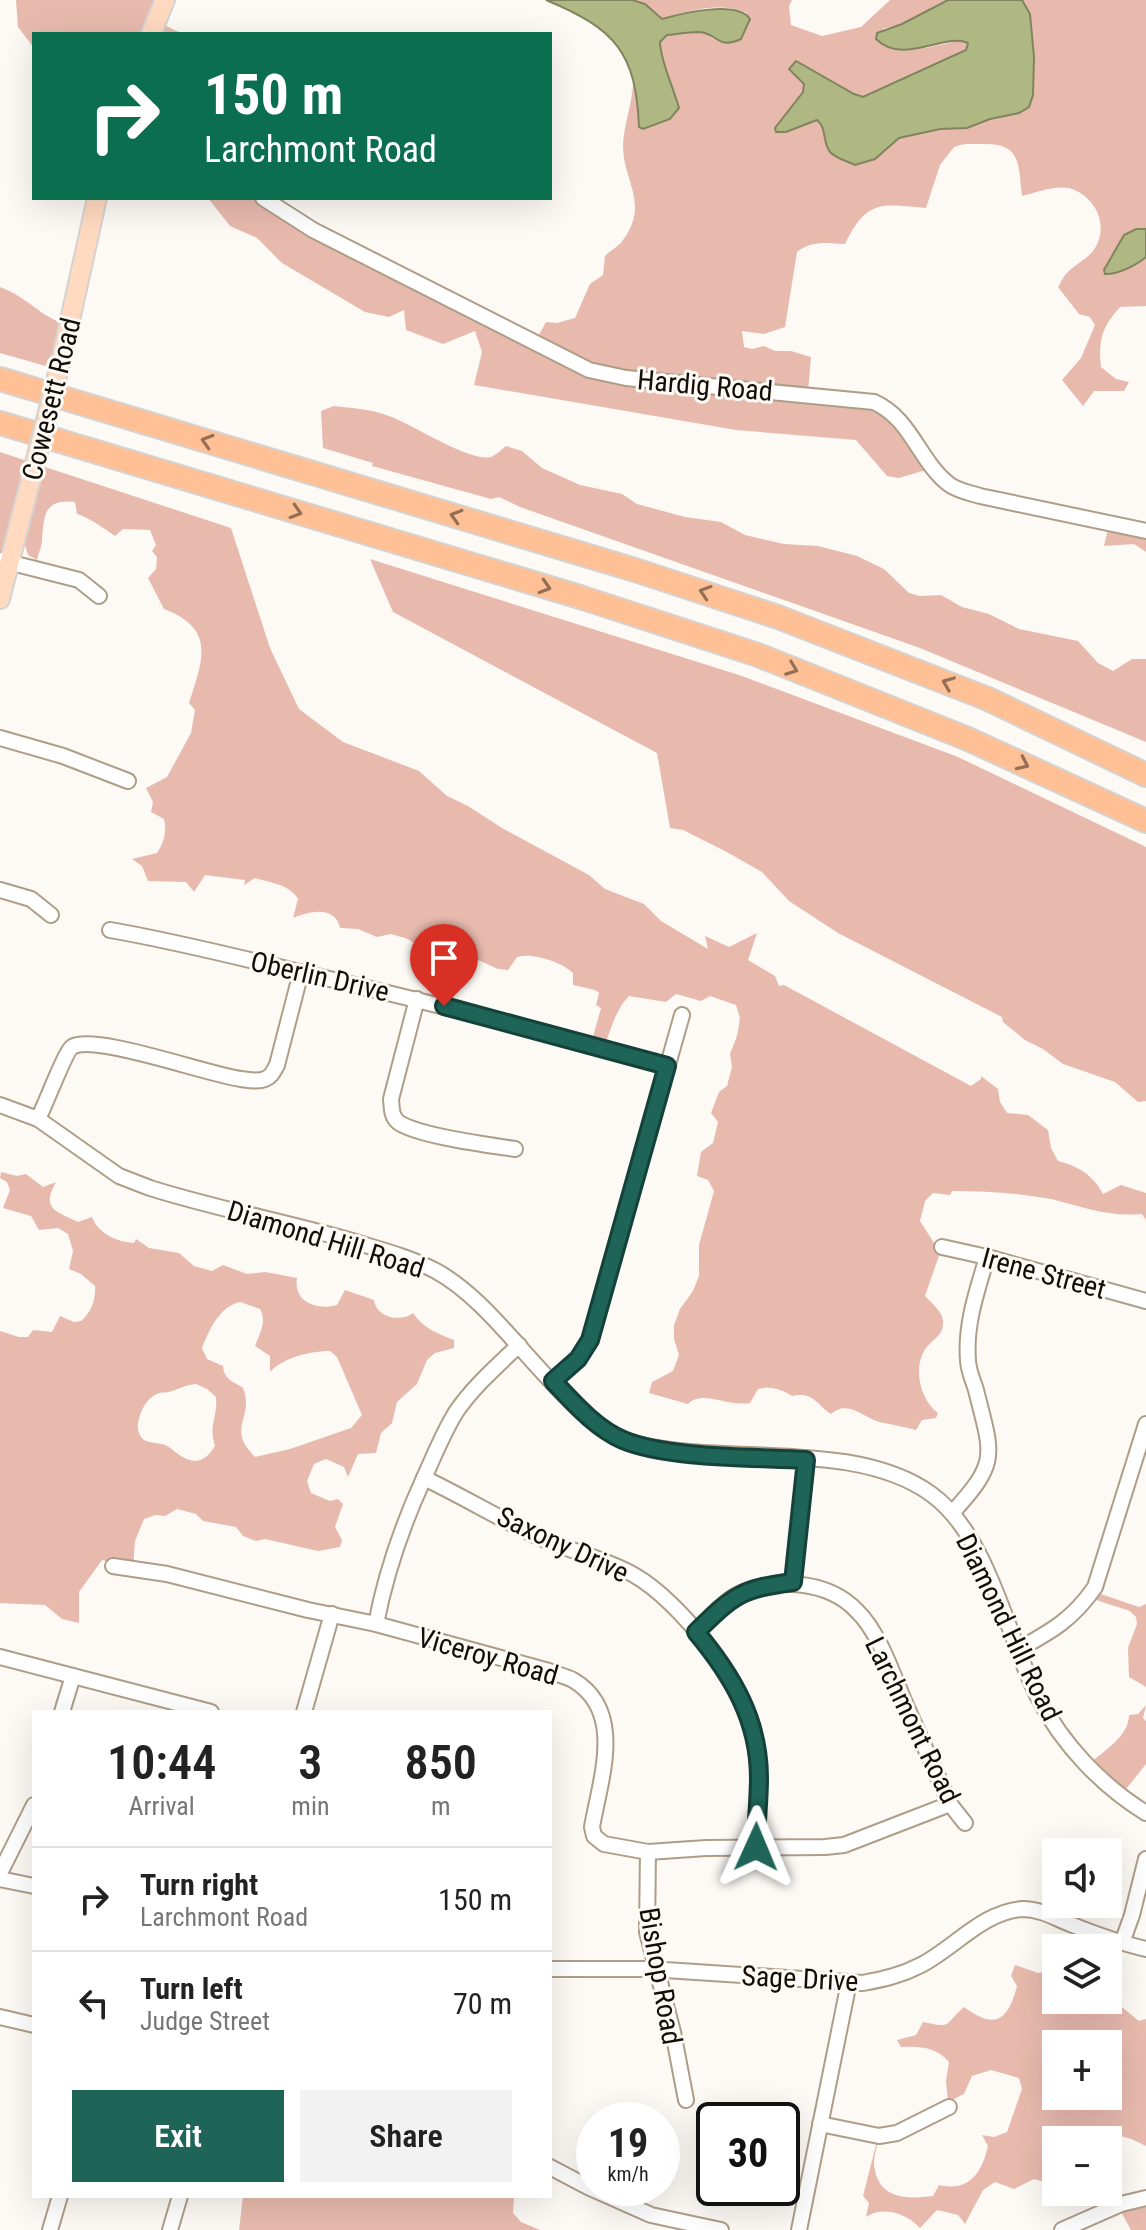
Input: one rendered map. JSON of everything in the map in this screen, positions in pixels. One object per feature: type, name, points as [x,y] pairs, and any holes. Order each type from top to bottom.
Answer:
[{"type":"highway","points":[[0,379],[706,592],[825,634],[1146,758]]},
{"type":"highway","points":[[0,423],[580,597],[758,655],[968,739],[1146,821]]},
{"type":"highway","points":[[988,699],[1146,775]]},
{"type":"main road","points":[[152,32],[165,0]]},
{"type":"main road","name":"Cowesett Road","points":[[0,599],[4,561],[34,467],[97,200]]},
{"type":"street","name":"Hardig Road","points":[[266,200],[313,230],[589,370],[626,378],[874,402],[890,410],[903,422],[942,478],[956,488],[980,496],[1146,531]]},
{"type":"street","points":[[4,561],[79,580],[99,596]]},
{"type":"street","points":[[0,738],[63,756],[128,781]]},
{"type":"street","points":[[0,890],[31,899],[51,915]]},
{"type":"street","name":"Oberlin Drive","points":[[110,930],[172,941],[417,999],[667,1066]]},
{"type":"street","points":[[38,1119],[67,1052],[76,1044],[103,1044],[228,1077],[262,1081],[271,1076],[277,1065],[301,972]]},
{"type":"street","points":[[417,999],[391,1099],[392,1115],[399,1123],[442,1136],[515,1149]]},
{"type":"street","points":[[553,1381],[578,1359],[590,1340],[682,1015]]},
{"type":"street","name":"Diamond Hill Road","points":[[0,1105],[38,1119],[119,1176],[150,1188],[345,1239],[395,1254],[437,1272],[476,1301],[590,1418],[621,1439],[696,1454],[864,1465],[907,1480],[932,1494],[952,1513],[976,1548],[1039,1699],[1066,1741],[1098,1776],[1146,1813]]},
{"type":"street","name":"Irene Street","points":[[942,1247],[1146,1301]]},
{"type":"street","points":[[952,1513],[983,1475],[988,1459],[989,1436],[968,1364],[972,1308],[987,1257]]},
{"type":"street","points":[[376,1624],[406,1514],[457,1411],[519,1345]]},
{"type":"street","points":[[1019,1649],[1058,1628],[1080,1609],[1095,1587],[1146,1424]]},
{"type":"street","points":[[793,1582],[806,1460]]},
{"type":"street","name":"Saxony Drive","points":[[424,1478],[540,1538],[615,1565],[638,1577],[696,1632],[722,1663],[745,1703],[755,1735],[759,1777],[756,1847]]},
{"type":"street","name":"Viceroy Road","points":[[113,1566],[167,1574],[376,1624],[549,1671],[574,1681],[591,1697],[607,1736],[592,1827],[594,1836],[604,1844],[648,1852],[844,1845],[950,1804]]},
{"type":"street","name":"Larchmont Road","points":[[696,1632],[734,1596],[760,1587],[793,1582],[844,1600],[858,1611],[890,1666],[950,1804],[965,1823]]},
{"type":"street","points":[[305,1710],[332,1614]]},
{"type":"street","points":[[0,1657],[203,1710]]},
{"type":"street","points":[[63,1710],[73,1676]]},
{"type":"street","points":[[32,1809],[0,1876],[32,1885]]},
{"type":"street","name":"Bishop Road","points":[[648,1852],[647,1932],[673,2032],[686,2100]]},
{"type":"street","points":[[1146,1859],[1122,1943],[1146,1949]]},
{"type":"street","name":"Sage Drive","points":[[552,1969],[657,1971],[863,1983],[892,1978],[923,1964],[987,1921],[1021,1909],[1046,1914],[1098,1934]]},
{"type":"street","points":[[799,2230],[849,1982]]},
{"type":"street","points":[[0,2017],[32,2025]]},
{"type":"street","points":[[820,2124],[879,2136],[897,2133],[949,2107]]},
{"type":"street","points":[[552,2168],[651,2215],[721,2230]]},
{"type":"street","points":[[50,2230],[59,2198]]},
{"type":"street","points":[[170,2230],[179,2198]]},
{"type":"street","points":[[1062,2230],[1121,2204],[1146,2198]]},
{"type":"shaded area","points":[[16,0],[167,0],[158,22],[179,32],[32,32],[32,45],[18,27]]},
{"type":"shaded area","points":[[546,0],[632,0],[645,4],[662,19],[722,9],[743,13],[750,19],[741,39],[733,42],[722,42],[699,32],[667,35],[660,42],[679,108],[670,119],[643,129],[639,127],[633,80],[618,47],[590,22]]},
{"type":"shaded area","points":[[632,0],[792,0],[789,6],[791,25],[822,36],[861,27],[890,0],[948,0],[902,24],[882,29],[926,48],[961,40],[968,43],[966,50],[863,97],[796,61],[790,69],[804,84],[803,92],[775,128],[786,132],[817,119],[822,124],[827,147],[875,159],[899,138],[940,129],[967,128],[1019,113],[1030,14],[1022,0],[1146,0],[1146,229],[1143,228],[1110,275],[1146,257],[1146,306],[1120,307],[1105,328],[1100,349],[1101,367],[1116,379],[1129,382],[1124,391],[1094,391],[1083,406],[1062,380],[1081,358],[1095,325],[1090,317],[1079,314],[1058,287],[1067,273],[1091,254],[1098,242],[1098,215],[1088,199],[1072,189],[1060,187],[1022,196],[1018,164],[1015,156],[1004,147],[967,144],[954,147],[940,165],[926,208],[877,208],[861,219],[845,244],[814,244],[797,252],[785,327],[764,334],[742,331],[744,347],[764,346],[811,357],[808,392],[873,404],[936,467],[899,478],[887,476],[856,440],[736,430],[474,385],[482,352],[475,331],[443,344],[406,330],[404,310],[389,317],[365,312],[282,263],[257,238],[230,226],[210,200],[267,200],[535,342],[546,322],[557,323],[575,318],[590,284],[603,275],[605,256],[621,242],[631,227],[635,203],[623,145],[633,77],[639,127],[666,120],[679,107],[660,42],[667,35],[704,32],[714,39],[747,13],[715,8],[662,19],[645,4]]},
{"type":"shaded area","points":[[948,0],[1022,0],[1030,14],[1034,57],[1033,95],[1029,107],[1019,113],[967,128],[940,129],[899,138],[875,159],[855,165],[830,152],[817,120],[786,132],[776,132],[775,128],[803,92],[804,84],[789,69],[796,61],[863,97],[966,50],[968,43],[959,41],[899,49],[876,39],[877,33]]},
{"type":"shaded area","points":[[1136,229],[1146,229],[1146,257],[1127,269],[1105,274],[1104,270],[1124,235]]},
{"type":"shaded area","points":[[0,287],[67,325],[56,369],[0,353]]},
{"type":"shaded area","points":[[334,406],[382,414],[455,449],[482,457],[491,457],[506,446],[522,451],[542,468],[580,485],[622,494],[637,504],[685,517],[721,522],[745,535],[784,544],[818,546],[857,556],[884,569],[909,593],[941,595],[962,607],[989,614],[1019,629],[1078,641],[1098,663],[1113,671],[1132,659],[1146,659],[1146,742],[920,648],[499,497],[491,499],[372,466],[373,463],[323,448],[321,411]]},
{"type":"shaded area","points":[[0,452],[27,461],[0,560]]},
{"type":"shaded area","points":[[45,467],[231,528],[270,648],[299,709],[343,742],[419,771],[447,796],[589,875],[605,889],[644,904],[661,921],[708,949],[705,936],[729,947],[757,933],[748,960],[775,976],[779,986],[784,985],[971,1086],[981,1076],[998,1089],[1000,1102],[1007,1113],[1028,1115],[1048,1130],[1051,1148],[1058,1161],[1084,1172],[1103,1194],[1121,1185],[1146,1193],[1146,1220],[1142,1214],[1106,1213],[1026,1195],[965,1191],[952,1191],[950,1195],[933,1193],[925,1201],[920,1221],[934,1243],[942,1247],[925,1296],[941,1314],[943,1326],[924,1351],[919,1376],[927,1401],[938,1413],[936,1418],[922,1420],[916,1430],[877,1421],[851,1409],[845,1408],[831,1414],[810,1397],[792,1396],[771,1388],[758,1389],[750,1403],[741,1404],[700,1398],[688,1404],[649,1393],[652,1382],[673,1371],[679,1355],[674,1325],[699,1276],[699,1245],[714,1191],[708,1180],[697,1176],[701,1152],[713,1143],[718,1122],[711,1113],[719,1092],[727,1086],[732,1067],[730,1054],[740,1018],[736,1005],[710,996],[701,1001],[676,994],[666,1002],[629,996],[617,1014],[604,1048],[591,1044],[601,1008],[596,1005],[599,993],[573,985],[573,973],[554,962],[523,956],[517,957],[508,970],[498,969],[476,959],[474,951],[459,943],[453,934],[436,930],[425,938],[421,948],[408,939],[391,934],[377,937],[358,929],[340,928],[333,916],[327,913],[306,913],[293,918],[298,899],[294,894],[279,885],[255,878],[244,885],[245,880],[205,875],[194,892],[186,882],[148,881],[142,866],[132,859],[157,853],[165,828],[164,819],[151,812],[153,802],[146,788],[167,777],[191,733],[195,710],[189,703],[201,659],[201,647],[192,626],[164,609],[148,578],[156,569],[157,557],[152,551],[156,545],[150,530],[123,529],[115,536],[77,514],[75,502],[57,503],[47,511],[37,560],[28,555],[24,542]]},
{"type":"shaded area","points":[[1109,525],[1146,532],[1146,552],[1134,544],[1104,546]]},
{"type":"shaded area","points":[[370,559],[739,675],[958,757],[1146,847],[1146,1101],[1138,1102],[1115,1082],[1063,1064],[1025,1040],[1003,1022],[1002,1017],[838,933],[789,901],[762,872],[683,830],[670,828],[657,753],[393,612]]},
{"type":"shaded area","points":[[1,1172],[17,1176],[26,1174],[43,1187],[56,1182],[50,1198],[53,1208],[78,1222],[92,1217],[99,1228],[115,1239],[134,1243],[136,1239],[149,1248],[179,1253],[194,1266],[212,1271],[223,1265],[247,1274],[265,1272],[297,1278],[303,1299],[322,1307],[337,1305],[345,1290],[374,1300],[379,1311],[389,1317],[402,1318],[413,1313],[426,1327],[454,1340],[454,1348],[435,1353],[427,1360],[417,1384],[397,1402],[392,1423],[381,1433],[376,1453],[358,1454],[348,1477],[344,1467],[326,1459],[314,1464],[307,1481],[311,1493],[330,1501],[338,1499],[343,1504],[335,1527],[342,1540],[340,1547],[318,1551],[265,1539],[256,1541],[243,1536],[236,1527],[203,1521],[196,1514],[177,1509],[165,1516],[144,1519],[135,1541],[133,1567],[102,1560],[79,1592],[79,1623],[62,1619],[45,1605],[0,1603],[0,1331],[28,1337],[33,1330],[52,1332],[60,1316],[74,1322],[81,1321],[92,1306],[95,1286],[69,1269],[73,1251],[68,1234],[58,1228],[39,1230],[31,1216],[3,1208],[10,1190],[7,1182],[0,1178]],"holes":[[[240,1302],[260,1309],[263,1323],[255,1346],[270,1356],[270,1372],[283,1362],[306,1354],[330,1351],[337,1357],[362,1415],[351,1428],[290,1449],[255,1457],[246,1447],[241,1430],[246,1408],[243,1388],[227,1377],[223,1366],[207,1359],[202,1348],[221,1314]],[[196,1384],[216,1397],[212,1432],[215,1446],[204,1458],[193,1461],[166,1445],[144,1440],[138,1425],[145,1405],[155,1395]]]},
{"type":"shaded area","points":[[1095,1592],[1139,1607],[1146,1604],[1146,1687],[1129,1677],[1128,1648],[1137,1624],[1136,1617],[1130,1611],[1090,1598]]},
{"type":"shaded area","points":[[1146,1705],[1143,1718],[1146,1721],[1146,1764],[1122,1794],[1090,1763],[1125,1730],[1129,1715],[1138,1714]]},
{"type":"shaded area","points":[[1015,1965],[1042,1972],[1042,2014],[1122,2014],[1122,2007],[1139,2021],[1146,2019],[1146,2146],[1122,2136],[1122,2126],[1042,2126],[1042,2181],[1034,2179],[1014,2189],[995,2182],[983,2190],[965,2224],[958,2215],[937,2210],[920,2228],[895,2213],[880,2212],[866,2217],[869,2203],[863,2196],[878,2137],[874,2163],[880,2183],[886,2190],[903,2197],[923,2197],[933,2196],[939,2185],[958,2186],[966,2183],[978,2172],[988,2146],[982,2135],[994,2137],[1007,2132],[1022,2089],[1019,2078],[991,2070],[972,2076],[964,2094],[948,2102],[946,2081],[949,2062],[928,2048],[901,2047],[897,2040],[916,2035],[923,2022],[948,2024],[964,2007],[984,2018],[999,2018],[1009,2007],[1017,1986],[1011,1976]]},
{"type":"shaded area","points":[[243,2198],[514,2198],[513,2213],[521,2222],[540,2230],[239,2230]]},
{"type":"shaded area","points":[[1146,2199],[1146,2230],[1131,2230],[1118,2206]]},
{"type":"route","points":[[444,1006],[667,1066],[590,1340],[578,1359],[553,1381],[590,1418],[621,1439],[696,1454],[806,1460],[793,1582],[760,1587],[734,1596],[696,1632],[722,1663],[745,1703],[755,1735],[759,1777],[756,1847]]}]
